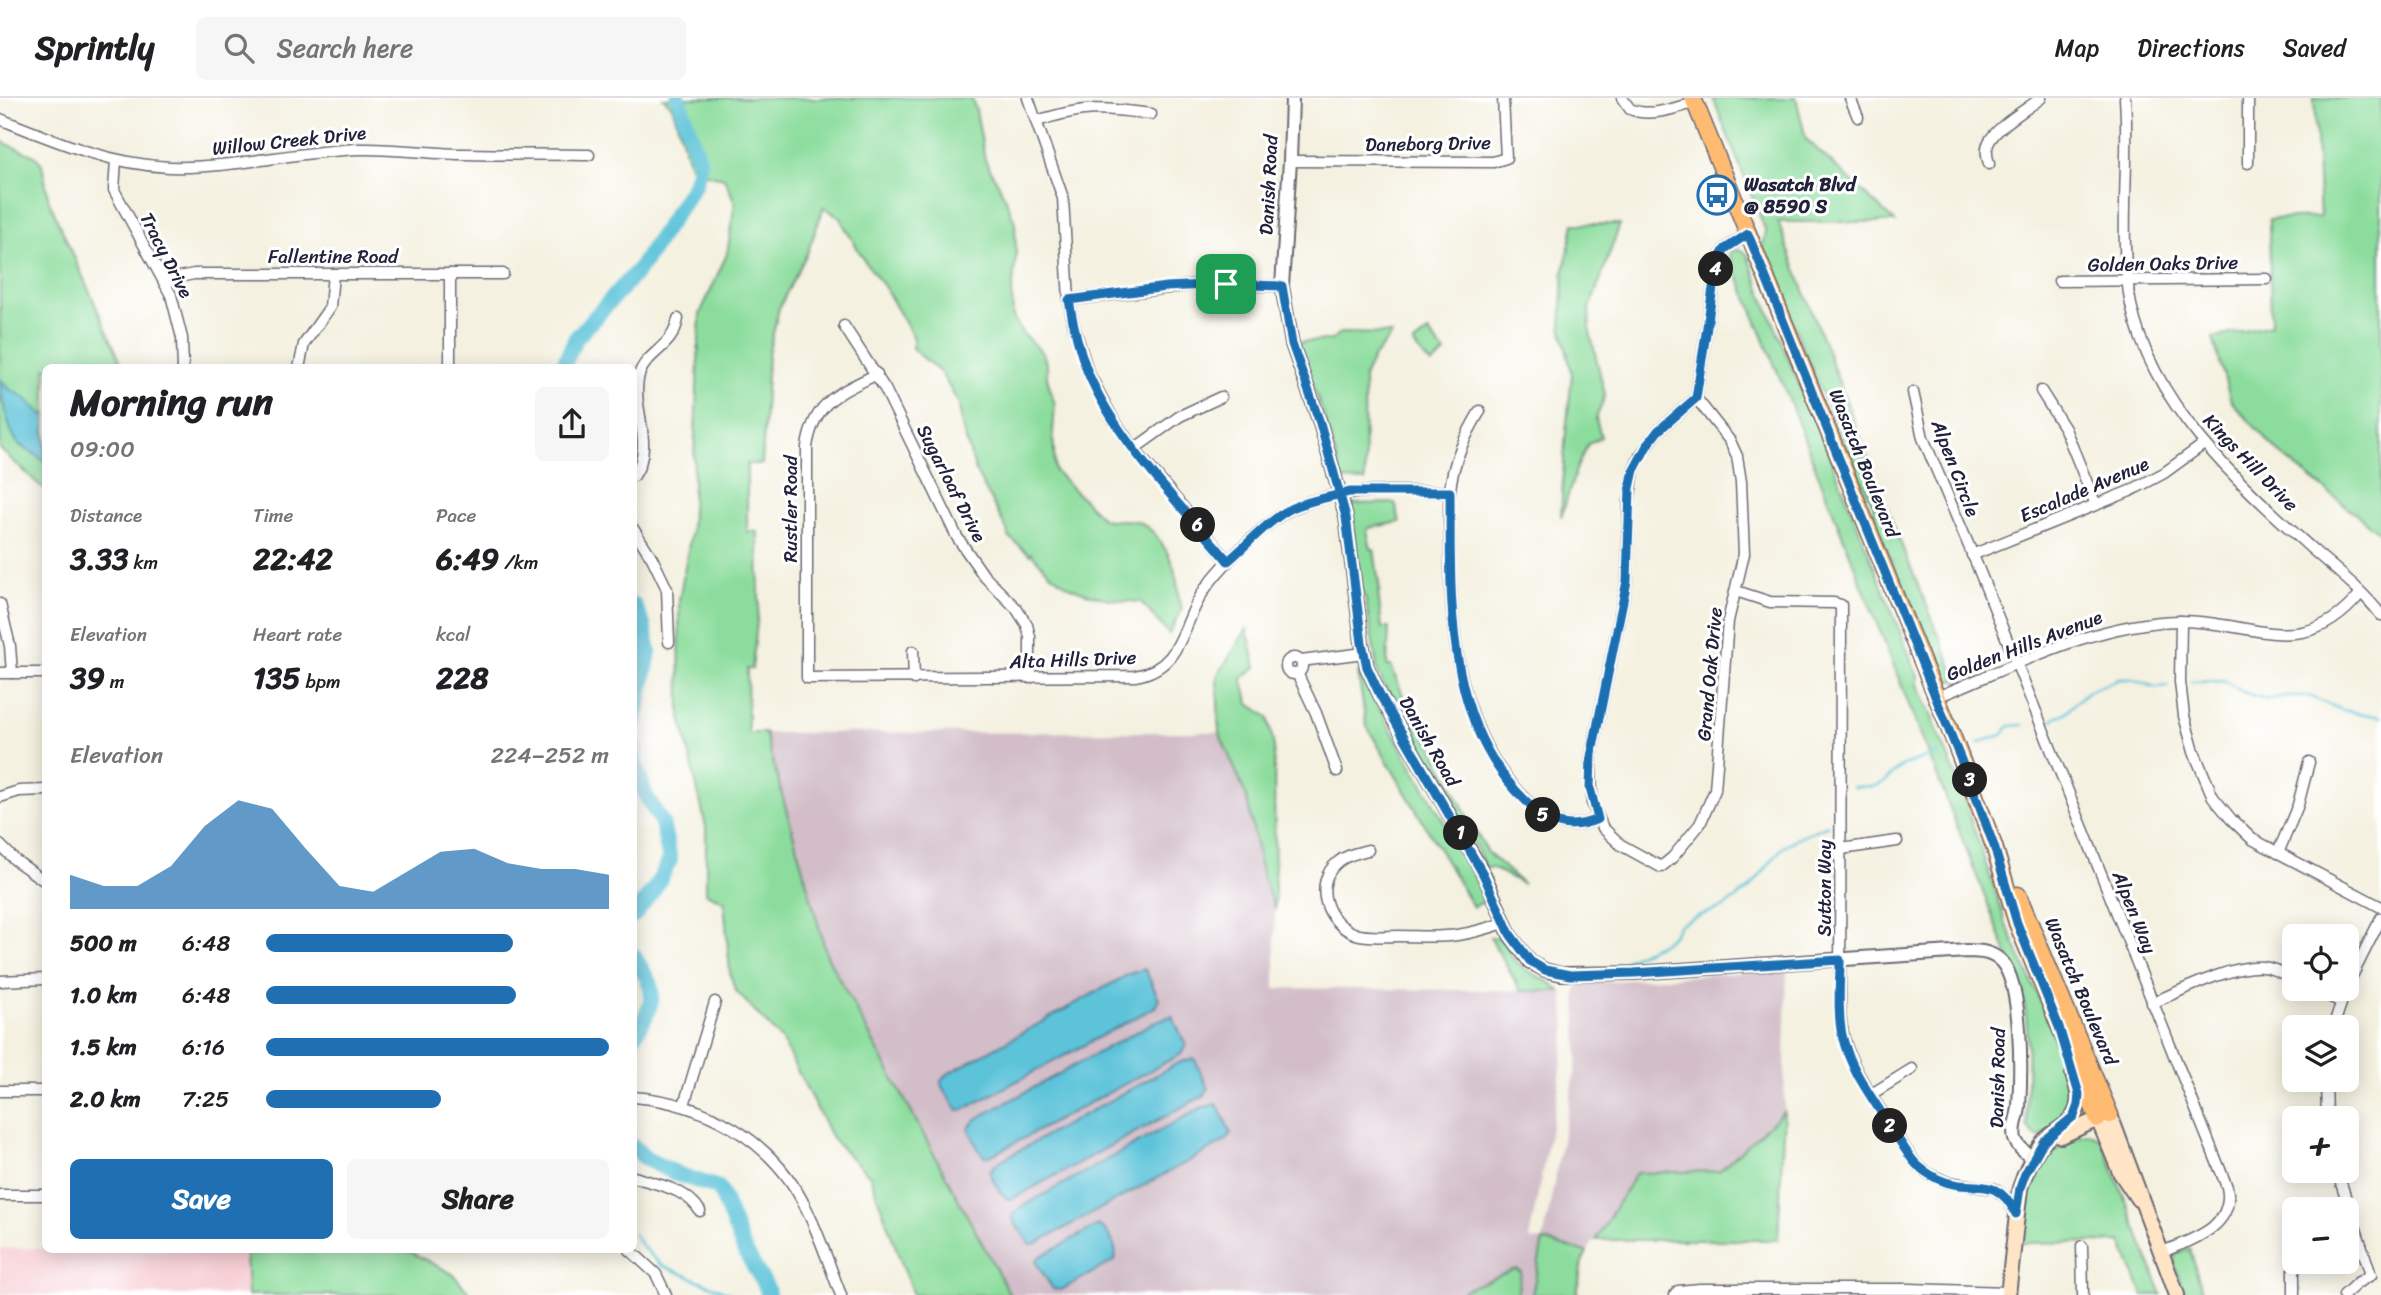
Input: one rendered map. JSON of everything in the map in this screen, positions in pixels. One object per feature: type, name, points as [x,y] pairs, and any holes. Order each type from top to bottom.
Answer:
[{"type":"main road","name":"Wasatch Boulevard","points":[[1694,100],[1937,697],[1994,846],[2028,918],[2063,1023],[2078,1089],[2078,1105],[2071,1121],[2043,1142],[2020,1188],[2008,1294]]},
{"type":"main road","name":"Wasatch Boulevard","points":[[2033,1159],[2067,1132],[2104,1117],[2087,1056],[2063,1023]]},
{"type":"main road","points":[[2104,1117],[2120,1172],[2143,1205],[2177,1295]]},
{"type":"street","points":[[1028,98],[1063,198],[1069,300],[1088,372],[1113,419],[1134,449],[1228,561]]},
{"type":"street","name":"Danish Road","points":[[1292,98],[1282,286],[1292,344],[1320,423],[1349,535],[1364,653],[1374,681],[1483,874],[1504,923],[1521,951],[1530,961],[1545,970],[1561,974],[1634,973],[1972,951],[1987,953],[1999,960],[2006,969],[2010,982],[2020,1039],[2019,1106],[2014,1135],[2021,1149],[2033,1159]]},
{"type":"street","name":"Daneborg Drive","points":[[1290,161],[1493,162],[1506,158],[1503,98]]},
{"type":"street","points":[[1622,98],[1630,109],[1639,112],[1673,109],[1694,100]]},
{"type":"street","points":[[1850,98],[1858,117]]},
{"type":"street","points":[[1989,164],[1986,153],[1989,142],[1999,130],[2040,98]]},
{"type":"street","name":"Kings Hill Drive","points":[[2125,98],[2127,281],[2139,333],[2150,360],[2178,407],[2204,443],[2264,505],[2361,593],[2381,615]]},
{"type":"street","points":[[2248,98],[2248,163]]},
{"type":"street","points":[[1037,121],[1082,108],[1151,114]]},
{"type":"street","name":"Willow Creek Drive","points":[[0,120],[76,149],[116,160],[169,167],[196,167],[326,152],[380,149],[466,155],[589,155]]},
{"type":"street","name":"Tracy Drive","points":[[116,160],[114,190],[166,283],[178,317],[183,364]]},
{"type":"street","points":[[1480,411],[1457,457],[1450,492],[1450,583],[1464,693],[1475,724],[1494,761],[1519,794],[1554,822],[1579,825],[1598,819],[1590,788],[1591,757],[1627,581],[1629,502],[1634,470],[1640,456],[1658,431],[1696,398],[1717,262],[1725,249],[1748,234]]},
{"type":"street","name":"Fallentine Road","points":[[166,283],[194,274],[503,274]]},
{"type":"street","points":[[300,364],[304,344],[330,307],[333,274]]},
{"type":"street","points":[[450,274],[450,364]]},
{"type":"street","name":"Golden Oaks Drive","points":[[2060,281],[2267,279]]},
{"type":"street","points":[[1069,300],[1193,285],[1282,286]]},
{"type":"street","points":[[637,471],[643,446],[638,388],[640,373],[647,362],[671,339],[678,319]]},
{"type":"street","name":"Sugarloaf Drive","points":[[844,326],[877,374],[957,537],[984,576],[1016,608],[1027,625],[1030,637],[1030,678]]},
{"type":"street","name":"Rustler Road","points":[[807,678],[807,447],[810,429],[826,402],[877,374]]},
{"type":"street","points":[[2041,391],[2065,429],[2096,505]]},
{"type":"street","name":"Alpen Circle","points":[[1913,392],[1923,438],[1972,555]]},
{"type":"street","points":[[1134,449],[1172,420],[1221,397]]},
{"type":"street","name":"Grand Oak Drive","points":[[1598,819],[1603,828],[1621,845],[1661,867],[1673,857],[1700,824],[1715,790],[1728,621],[1744,554],[1740,468],[1730,441],[1696,398]]},
{"type":"street","name":"Escalade Avenue","points":[[1972,555],[2130,491],[2164,473],[2204,443]]},
{"type":"street","name":"Alta Hills Drive","points":[[807,678],[1030,678],[1148,674],[1160,669],[1174,652],[1203,592],[1228,561],[1285,512],[1305,503],[1350,492],[1450,492]]},
{"type":"street","points":[[637,535],[667,589],[668,642]]},
{"type":"street","name":"Alpen Way","points":[[1972,555],[2229,1195],[2227,1212],[2213,1227],[2162,1252]]},
{"type":"street","name":"Sutton Way","points":[[1736,592],[1770,602],[1841,605],[1847,725],[1841,849],[1840,1020],[1843,1038],[1853,1067],[1912,1159],[1923,1170],[1947,1182],[1988,1187],[2002,1193],[2016,1214]]},
{"type":"street","name":"Golden Hills Avenue","points":[[1937,697],[2101,632],[2154,622],[2219,624],[2267,633],[2305,632],[2323,626],[2338,616],[2361,593]]},
{"type":"street","points":[[0,604],[10,646],[12,673]]},
{"type":"street","points":[[2180,621],[2181,699],[2188,733],[2213,797],[2252,839],[2381,907]]},
{"type":"street","points":[[913,651],[914,679]]},
{"type":"street","points":[[1297,673],[1287,671],[1286,663],[1291,658],[1301,661],[1364,653]]},
{"type":"street","points":[[1297,673],[1301,669],[1301,661]]},
{"type":"street","points":[[0,673],[42,673]]},
{"type":"street","points":[[1297,673],[1316,713],[1337,771]]},
{"type":"street","points":[[2278,853],[2298,805],[2309,762]]},
{"type":"street","points":[[0,797],[42,790]]},
{"type":"street","points":[[1841,849],[1898,841]]},
{"type":"street","points":[[0,845],[15,860],[42,879]]},
{"type":"street","points":[[1368,850],[1339,860],[1326,879],[1325,901],[1329,912],[1336,923],[1347,931],[1368,937],[1455,936],[1504,923]]},
{"type":"street","points":[[2359,962],[2381,918]]},
{"type":"street","points":[[2152,1003],[2241,968],[2263,967],[2282,973]]},
{"type":"street","points":[[0,981],[42,979]]},
{"type":"street","points":[[684,1105],[715,1002]]},
{"type":"street","points":[[2337,1015],[2341,1002]]},
{"type":"street","points":[[1870,1095],[1912,1069]]},
{"type":"street","points":[[0,1091],[42,1091]]},
{"type":"street","points":[[637,1097],[684,1105],[709,1115],[737,1130],[762,1150],[804,1203],[841,1295]]},
{"type":"street","points":[[637,1178],[681,1191],[694,1200],[700,1211]]},
{"type":"street","points":[[2341,1183],[2371,1275],[2344,1295]]},
{"type":"street","points":[[0,1195],[42,1195]]},
{"type":"street","points":[[2082,1246],[2083,1295]]},
{"type":"street","points":[[633,1253],[656,1274],[666,1295]]},
{"type":"street","points":[[2294,1274],[2294,1295]]},
{"type":"street","points":[[1675,1295],[1678,1291],[1700,1289],[2008,1294]]},
{"type":"shaded area","points":[[1219,732],[1246,795],[1263,878],[1275,910],[1275,988],[1563,991],[1566,1030],[1558,1092],[1529,1239],[1543,1241],[1532,1295],[1010,1295],[827,956],[765,733]]},
{"type":"shaded area","points":[[1787,970],[1784,1111],[1718,1171],[1636,1173],[1587,1252],[1543,1241],[1578,1057],[1577,988],[1582,983]]},
{"type":"shaded area","points":[[0,1248],[42,1248],[42,1253],[246,1253],[246,1295],[0,1295]]},
{"type":"green space","points":[[663,98],[971,98],[976,110],[985,160],[1005,197],[1015,223],[1013,317],[1023,334],[1043,353],[1047,367],[1047,378],[1055,405],[1055,471],[1102,518],[1134,521],[1148,527],[1166,550],[1175,570],[1178,598],[1182,608],[1169,634],[1141,602],[1108,598],[1074,588],[1052,575],[1031,553],[1030,555],[1008,536],[976,472],[962,427],[959,404],[941,373],[912,348],[914,338],[884,286],[866,263],[839,217],[824,207],[808,251],[779,308],[768,355],[762,464],[747,464],[747,531],[758,532],[759,603],[752,669],[747,669],[748,733],[765,733],[827,956],[1010,1295],[913,1295],[870,1176],[833,1140],[781,1039],[735,990],[730,973],[724,901],[706,893],[706,827],[680,713],[679,601],[691,532],[700,314],[727,254],[735,202],[724,178],[706,174],[690,166],[672,106]]},
{"type":"green space","points":[[1713,98],[1796,98],[1806,139],[1895,222],[1778,222],[1894,527],[1958,681],[1947,680],[1934,668],[1874,518],[1873,505],[1833,420],[1762,249],[1766,232]]},
{"type":"green space","points":[[2314,98],[2381,98],[2381,534],[2278,452],[2231,401],[2213,338],[2271,325],[2269,219],[2320,217]]},
{"type":"green space","points":[[0,141],[35,156],[42,164],[49,201],[121,364],[42,364],[42,487],[0,449]]},
{"type":"green space","points":[[1574,224],[1620,224],[1589,311],[1590,332],[1605,395],[1596,419],[1601,437],[1588,444],[1577,467],[1561,518],[1572,374],[1561,326],[1564,270]]},
{"type":"green space","points":[[1735,250],[1747,254],[1801,390],[1810,406],[1957,778],[2006,924],[2042,1006],[2073,1088],[2074,1103],[2067,1116],[2040,1137],[2027,1127],[2027,1042],[2022,991],[1729,254]]},
{"type":"green space","points":[[1428,332],[1445,353],[1431,365],[1413,344]]},
{"type":"green space","points":[[1340,333],[1392,334],[1373,358],[1364,377],[1365,481],[1343,480],[1326,422],[1297,342],[1332,340]]},
{"type":"green space","points":[[1395,503],[1400,522],[1369,528],[1367,531],[1371,549],[1374,549],[1382,628],[1389,628],[1387,666],[1391,666],[1406,703],[1429,739],[1489,854],[1523,884],[1491,867],[1486,869],[1378,674],[1365,597],[1362,593],[1350,510],[1352,504]]},
{"type":"green space","points":[[1247,629],[1256,667],[1242,678],[1249,704],[1268,717],[1274,747],[1275,910],[1263,878],[1246,795],[1219,732],[1217,676]]},
{"type":"green space","points":[[1358,672],[1462,853],[1486,901],[1473,907],[1366,725]]},
{"type":"green space","points":[[1490,937],[1498,937],[1518,964],[1553,984],[1560,991],[1521,991]]},
{"type":"green space","points":[[1784,1111],[1778,1240],[1596,1240],[1636,1173],[1719,1171]]},
{"type":"green space","points":[[2089,1133],[2102,1140],[2162,1295],[2143,1295],[2121,1242],[2022,1243],[2027,1207],[2036,1176],[2056,1150]]},
{"type":"green space","points":[[1543,1241],[1587,1252],[1582,1262],[1577,1295],[1532,1295]]},
{"type":"green space","points":[[2190,1248],[2203,1295],[2185,1295],[2174,1264],[2175,1254]]},
{"type":"green space","points":[[246,1253],[413,1253],[453,1274],[471,1295],[248,1295]]},
{"type":"green space","points":[[1515,1269],[1521,1272],[1517,1295],[1461,1295],[1464,1290]]},
{"type":"water","points":[[0,378],[8,388],[42,413],[42,460],[21,446],[14,437],[1,393]]},
{"type":"water","points":[[1145,969],[1159,999],[1155,1007],[963,1110],[958,1110],[942,1087],[941,1081],[949,1073],[1129,974]]},
{"type":"water","points":[[1172,1016],[1186,1045],[1181,1054],[990,1156],[985,1156],[979,1150],[968,1128],[976,1119],[1156,1021]]},
{"type":"water","points":[[1194,1058],[1208,1088],[1203,1096],[1012,1199],[1007,1199],[996,1186],[990,1170],[998,1162],[1178,1063]]},
{"type":"water","points":[[1217,1104],[1231,1133],[1226,1141],[1035,1244],[1030,1244],[1014,1222],[1012,1215],[1021,1207],[1201,1108]]},
{"type":"water","points":[[1098,1225],[1112,1240],[1115,1260],[1061,1290],[1053,1289],[1036,1261]]},
{"type":"waterway","points":[[564,364],[576,338],[640,268],[694,185],[700,163],[678,98]]},
{"type":"waterway","points":[[637,612],[649,652],[637,710]]},
{"type":"waterway","points":[[2052,720],[2065,713],[2087,692],[2119,679],[2132,679],[2155,687],[2168,686]]},
{"type":"waterway","points":[[2191,682],[2224,681],[2243,692],[2268,700],[2284,696],[2309,696],[2342,710],[2381,717]]},
{"type":"waterway","points":[[1978,743],[2002,735],[2010,726],[2023,725]]},
{"type":"waterway","points":[[1853,787],[1876,786],[1903,765],[1938,753]]},
{"type":"waterway","points":[[637,770],[645,794],[662,823],[670,860],[655,888],[637,911]]},
{"type":"waterway","points":[[1626,960],[1664,942],[1673,935],[1679,925],[1724,907],[1750,888],[1782,848],[1797,838],[1828,825]]},
{"type":"waterway","points":[[637,961],[649,981],[651,992],[648,1012],[637,1031]]},
{"type":"waterway","points":[[637,1150],[646,1159],[680,1175],[719,1188],[744,1250],[767,1288],[768,1295]]},
{"type":"waterway","points":[[637,1239],[661,1265],[734,1295]]},
{"type":"place","name":"Wasatch Blvd @ 8590 S","points":[[1717,195]]},
{"type":"route","points":[[1226,284],[1166,287],[1069,300],[1088,372],[1113,419],[1134,449],[1228,561],[1285,512],[1305,503],[1340,495],[1350,492],[1450,492],[1450,583],[1458,664],[1464,693],[1475,724],[1494,761],[1519,794],[1554,822],[1579,825],[1598,819],[1590,788],[1591,757],[1627,581],[1629,502],[1634,470],[1640,456],[1658,431],[1696,398],[1719,255],[1748,234],[1974,792],[1994,846],[2017,923],[2059,1027],[2078,1089],[2078,1105],[2071,1121],[2043,1142],[2025,1174],[2016,1214],[1999,1191],[1942,1181],[1923,1170],[1912,1159],[1862,1083],[1849,1057],[1840,1020],[1840,960],[1570,975],[1545,970],[1530,961],[1521,951],[1504,923],[1483,874],[1461,833],[1380,695],[1367,667],[1346,517],[1340,495],[1320,423],[1292,344],[1282,286],[1226,284]]}]
